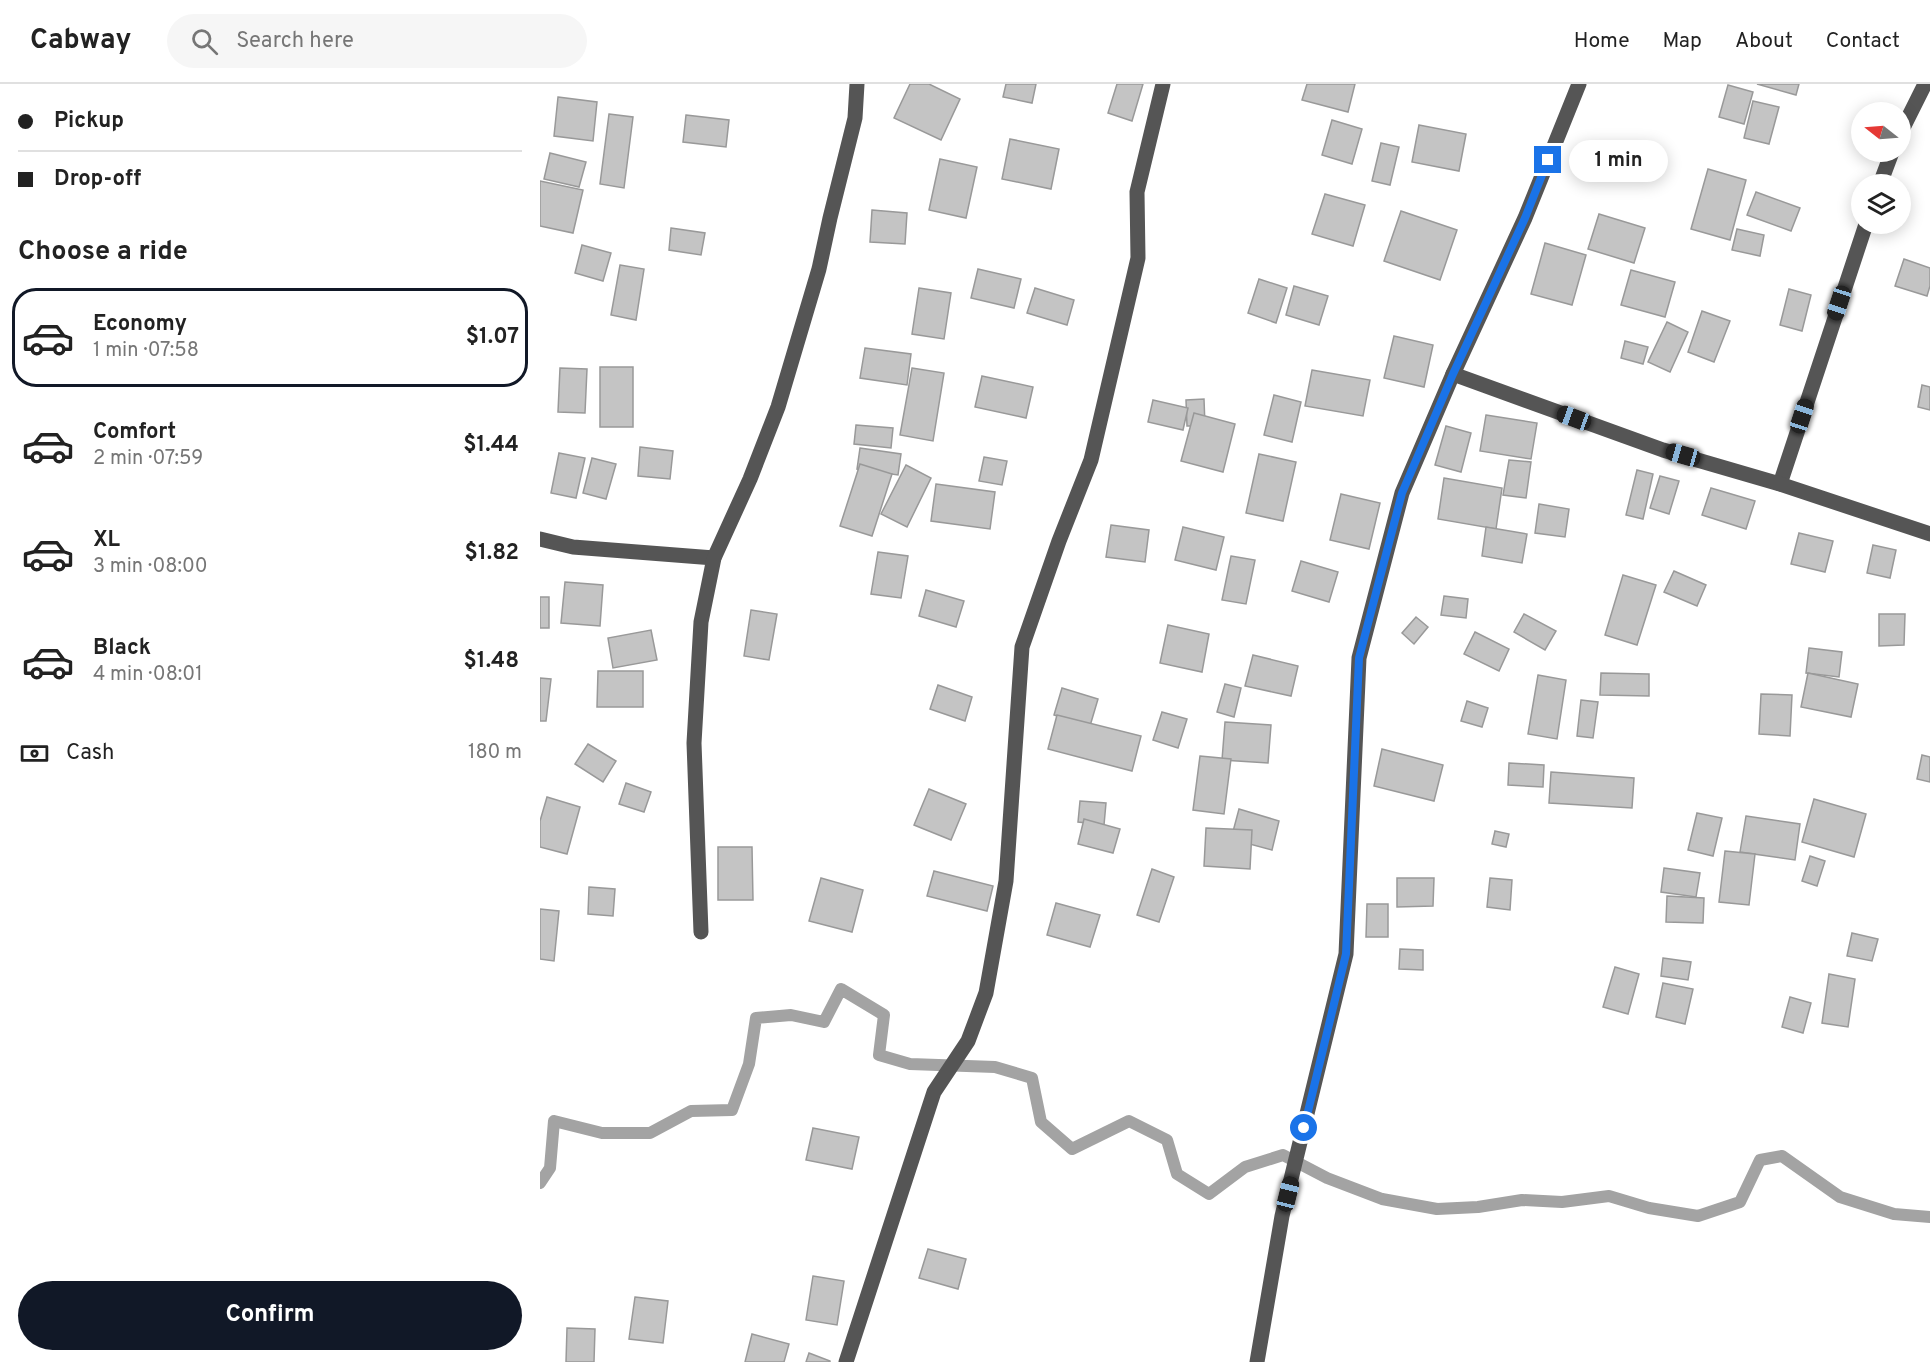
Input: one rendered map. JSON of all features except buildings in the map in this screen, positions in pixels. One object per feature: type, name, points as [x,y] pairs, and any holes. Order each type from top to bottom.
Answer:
[{"type":"street","points":[[701,932],[694,743],[701,622],[714,558],[750,479],[778,407],[819,269],[855,118],[857,84]]},
{"type":"street","points":[[846,1362],[934,1092],[968,1041],[986,993],[1006,881],[1022,647],[1059,541],[1091,460],[1138,258],[1137,192],[1163,84]]},
{"type":"street","points":[[1257,1362],[1282,1216],[1346,954],[1359,658],[1402,493],[1453,374],[1525,218],[1579,84]]},
{"type":"street","points":[[1911,112],[1925,84]]},
{"type":"street","points":[[1779,484],[1863,234]]},
{"type":"street","points":[[1453,374],[1664,450],[1779,484],[1930,534]]},
{"type":"street","points":[[540,539],[573,547],[714,558]]},
{"type":"waterway","points":[[540,1183],[550,1168],[554,1121],[602,1133],[650,1133],[691,1111],[732,1110],[749,1064],[756,1018],[791,1015],[824,1022],[841,989],[884,1015],[879,1055],[910,1064],[995,1067],[1032,1078],[1041,1122],[1072,1149],[1129,1121],[1167,1140],[1177,1174],[1209,1194],[1245,1167],[1283,1155],[1327,1178],[1382,1199],[1437,1209],[1478,1207],[1522,1200],[1562,1202],[1609,1196],[1649,1208],[1698,1216],[1740,1202],[1760,1160],[1782,1156],[1840,1197],[1894,1214],[1930,1217]]},
{"type":"route","points":[[1304,1128],[1346,954],[1359,658],[1402,493],[1453,374],[1525,218],[1548,160]]}]
